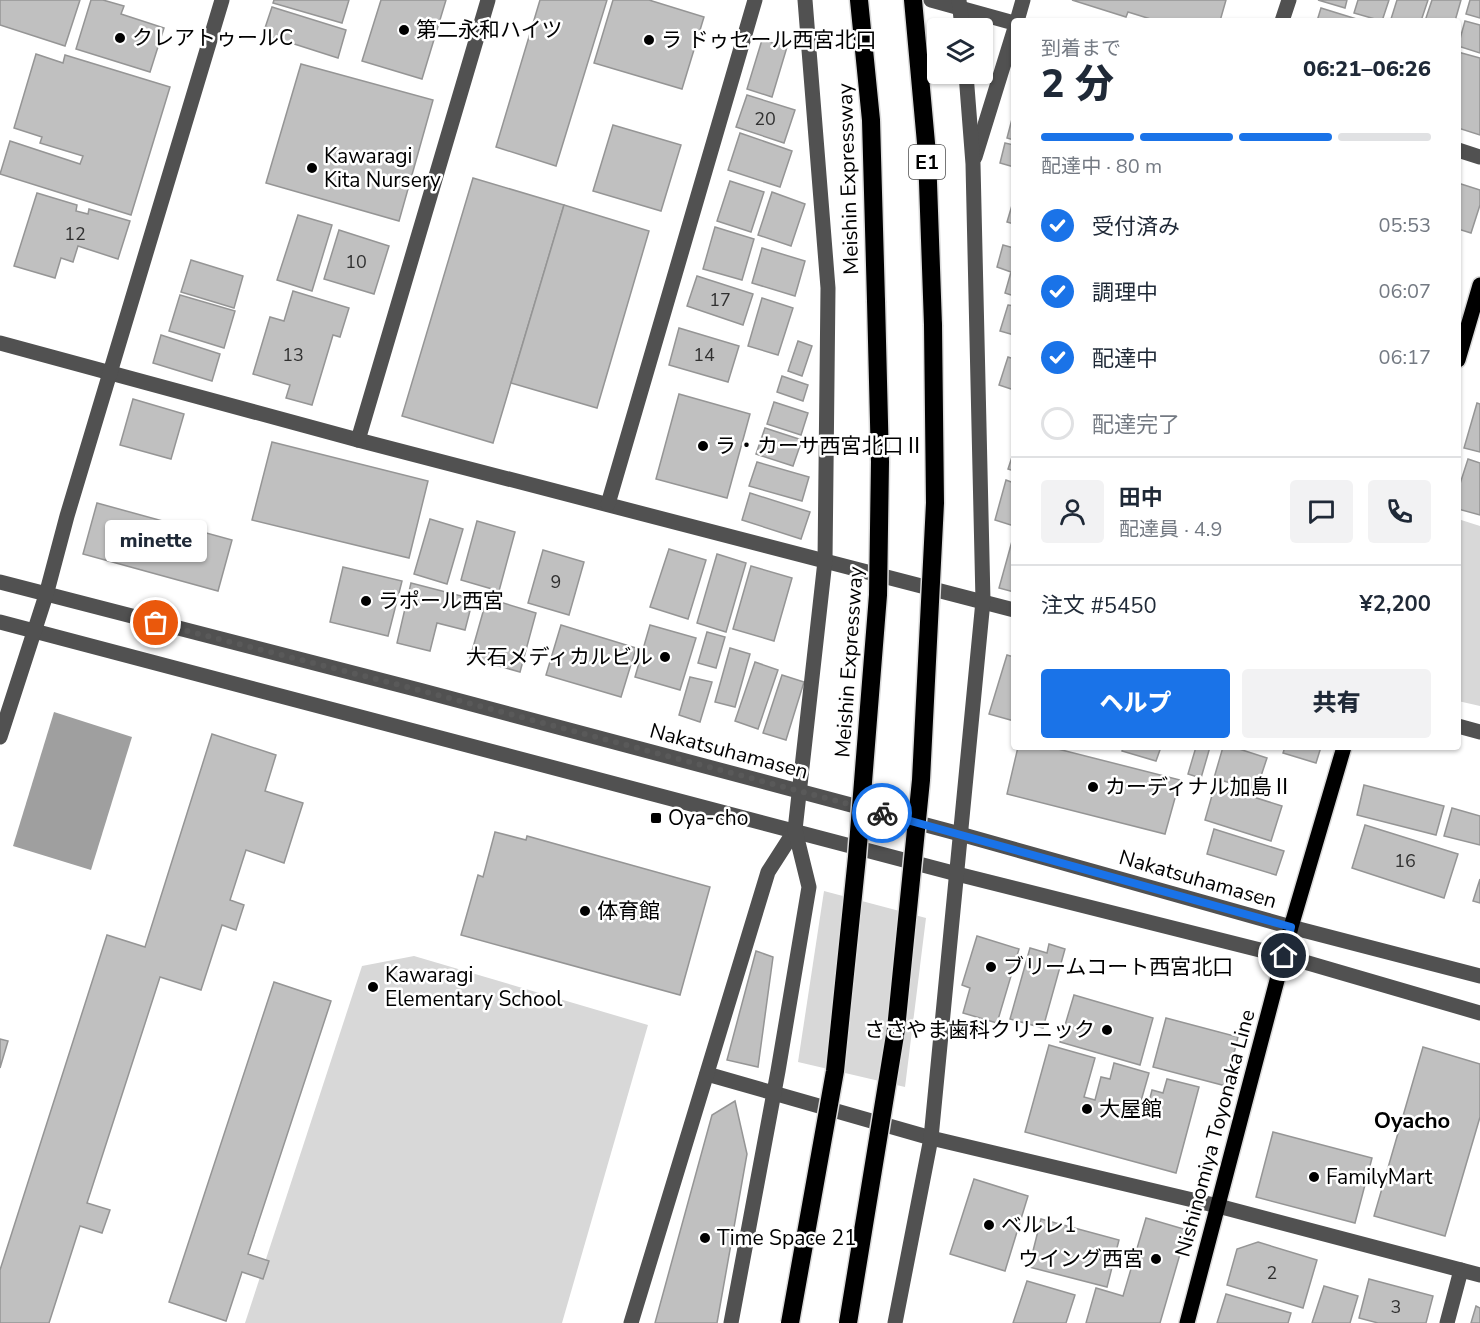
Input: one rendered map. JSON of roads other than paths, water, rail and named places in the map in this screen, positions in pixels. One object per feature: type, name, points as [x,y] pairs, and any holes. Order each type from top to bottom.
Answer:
[{"type":"highway","name":"Meishin Expressway","points":[[790,1323],[835,1071],[857,857],[878,595],[880,462],[872,120],[859,0]]},
{"type":"highway","name":"E1","points":[[848,1323],[896,1029],[921,780],[935,503],[933,325],[927,154],[913,0]]},
{"type":"main road","points":[[1461,350],[1480,285]]},
{"type":"main road","name":"Nishinomiya Toyonaka Line","points":[[1187,1323],[1291,927],[1343,750]]},
{"type":"street","points":[[0,737],[46,595],[67,516],[222,0]]},
{"type":"street","points":[[358,440],[488,0]]},
{"type":"street","points":[[608,504],[755,0]]},
{"type":"street","points":[[731,1323],[809,887],[795,830],[825,561],[828,288],[805,0]]},
{"type":"street","points":[[931,0],[960,4],[1011,20]]},
{"type":"street","points":[[1017,18],[1023,0]]},
{"type":"street","points":[[1283,18],[1289,0]]},
{"type":"street","points":[[973,165],[1011,41]]},
{"type":"street","points":[[895,1323],[932,1138],[983,601],[973,165],[967,84]]},
{"type":"street","points":[[1461,151],[1480,157]]},
{"type":"street","points":[[0,343],[358,440],[1011,609]]},
{"type":"street","name":"Nakatsuhamasen","points":[[0,582],[798,790],[1291,927],[1480,976]]},
{"type":"street","points":[[0,622],[957,874],[1284,956],[1480,1013]]},
{"type":"street","points":[[1461,727],[1480,732]]},
{"type":"street","points":[[632,1323],[768,872],[795,830]]},
{"type":"street","points":[[707,1074],[932,1138],[1218,1206],[1480,1275]]},
{"type":"street","points":[[1447,1323],[1461,1270]]},
{"type":"place","name":"第二永和ハイツ","points":[[404,30]]},
{"type":"place","name":"クレアトゥールC","points":[[120,38]]},
{"type":"place","name":"ラ ドゥセール西宮北口","points":[[649,40]]},
{"type":"place","name":"Kawaragi Kita Nursery","points":[[312,168]]},
{"type":"place","name":"ラ・カーサ西宮北口Ⅱ","points":[[703,446]]},
{"type":"place","name":"ラポール西宮","points":[[366,601]]},
{"type":"place","name":"minette","points":[[156,623]]},
{"type":"place","name":"大石メディカルビル","points":[[665,657]]},
{"type":"place","name":"カーディナル加島Ⅱ","points":[[1093,787]]},
{"type":"place","name":"Oya-cho","points":[[656,818]]},
{"type":"place","name":"体育館","points":[[585,911]]},
{"type":"place","name":"ブリームコート西宮北口","points":[[991,967]]},
{"type":"place","name":"Kawaragi Elementary School","points":[[373,987]]},
{"type":"place","name":"ささやま歯科クリニック","points":[[1107,1030]]},
{"type":"place","name":"大屋館","points":[[1087,1109]]},
{"type":"place","name":"FamilyMart","points":[[1314,1177]]},
{"type":"place","name":"ベルレ1","points":[[989,1225]]},
{"type":"place","name":"Time Space 21","points":[[705,1238]]},
{"type":"place","name":"ウイング西宮","points":[[1156,1259]]},
{"type":"district","name":"Oyacho","points":[[1412,1121]]}]
